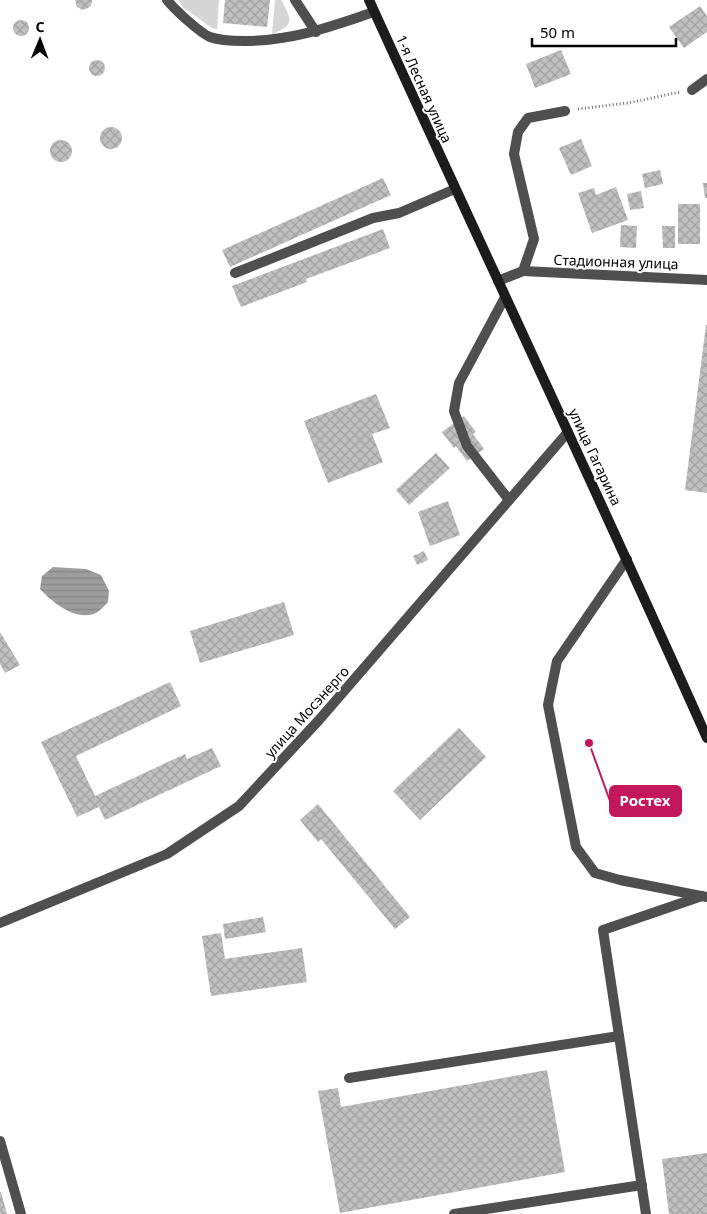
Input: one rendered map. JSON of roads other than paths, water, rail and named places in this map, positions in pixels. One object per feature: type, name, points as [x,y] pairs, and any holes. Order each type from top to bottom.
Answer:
[{"type":"main road","name":"1-я Лесная улица","points":[[369,0],[455,189]]},
{"type":"main road","name":"улица Гагарина","points":[[455,189],[627,559],[703,716],[707,738]]},
{"type":"street","points":[[167,0],[174,9],[209,37],[230,40],[268,41],[316,32],[374,12]]},
{"type":"street","points":[[295,0],[316,32]]},
{"type":"street","points":[[692,90],[707,79]]},
{"type":"street","points":[[498,281],[523,271],[534,239],[514,154],[518,132],[528,118],[565,111]]},
{"type":"street","points":[[235,273],[373,218],[400,213],[455,189]]},
{"type":"street","name":"Стадионная улица","points":[[523,271],[707,280]]},
{"type":"street","points":[[505,297],[459,383],[454,411],[467,446],[509,500]]},
{"type":"street","name":"улица Мосэнерго","points":[[0,923],[166,854],[238,806],[319,720],[568,432]]},
{"type":"street","points":[[627,559],[557,661],[548,705],[576,847],[595,873],[620,880],[705,896]]},
{"type":"street","points":[[646,1214],[603,930],[705,896]]},
{"type":"street","points":[[350,1078],[619,1036]]},
{"type":"street","points":[[0,1141],[21,1214]]},
{"type":"street","points":[[454,1214],[642,1185]]},
{"type":"place","name":"Ростех","points":[[589,743]]}]
